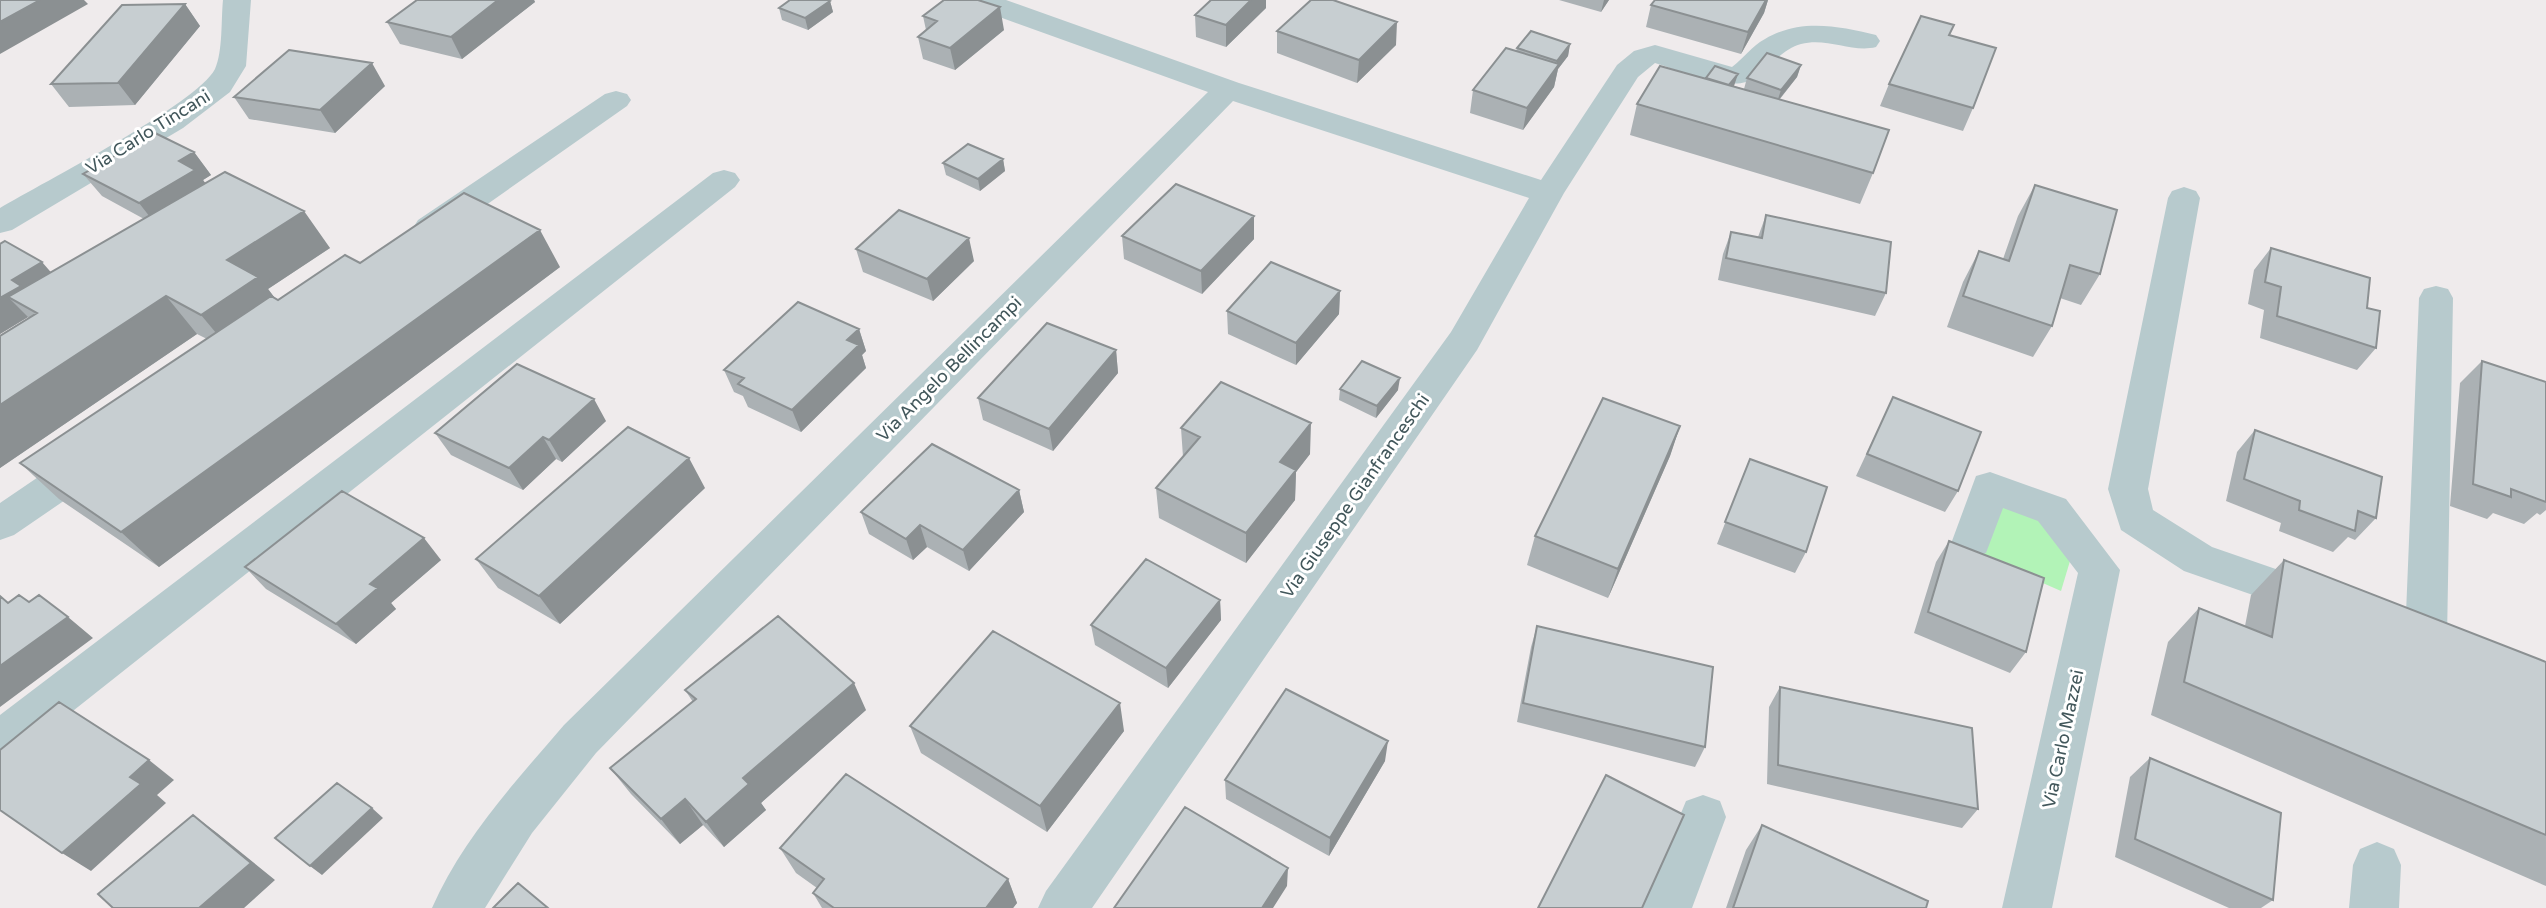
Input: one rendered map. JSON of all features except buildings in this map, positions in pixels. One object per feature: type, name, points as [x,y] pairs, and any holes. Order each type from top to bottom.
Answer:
[{"type":"street","name":"Via Carlo Tincani","points":[[0,222],[172,121],[219,86],[232,66],[237,0]]},
{"type":"street","points":[[979,0],[1228,89],[1548,193]]},
{"type":"street","name":"Via Giuseppe Gianfranceschi","points":[[1063,908],[1464,341],[1548,193],[1627,71],[1644,57],[1655,54],[1734,77],[1741,76],[1765,52],[1789,37],[1804,32],[1830,33],[1866,41]]},
{"type":"street","name":"Via Angelo Bellincampi","points":[[457,908],[481,866],[515,817],[580,739],[1228,89]]},
{"type":"street","points":[[399,249],[616,100]]},
{"type":"street","points":[[0,742],[724,180]]},
{"type":"street","points":[[2184,198],[2128,489],[2135,519],[2198,559],[2350,612]]},
{"type":"street","points":[[2426,638],[2436,298]]},
{"type":"street","points":[[0,524],[114,446]]},
{"type":"street","name":"Via Carlo Mazzei","points":[[1972,541],[1990,486],[2052,510],[2099,570],[2027,908]]},
{"type":"street","points":[[2388,625],[2462,652]]},
{"type":"street","points":[[1667,908],[1703,817]]},
{"type":"green space","points":[[2000,501],[2036,516],[2070,561],[2061,591],[1979,555]]}]
